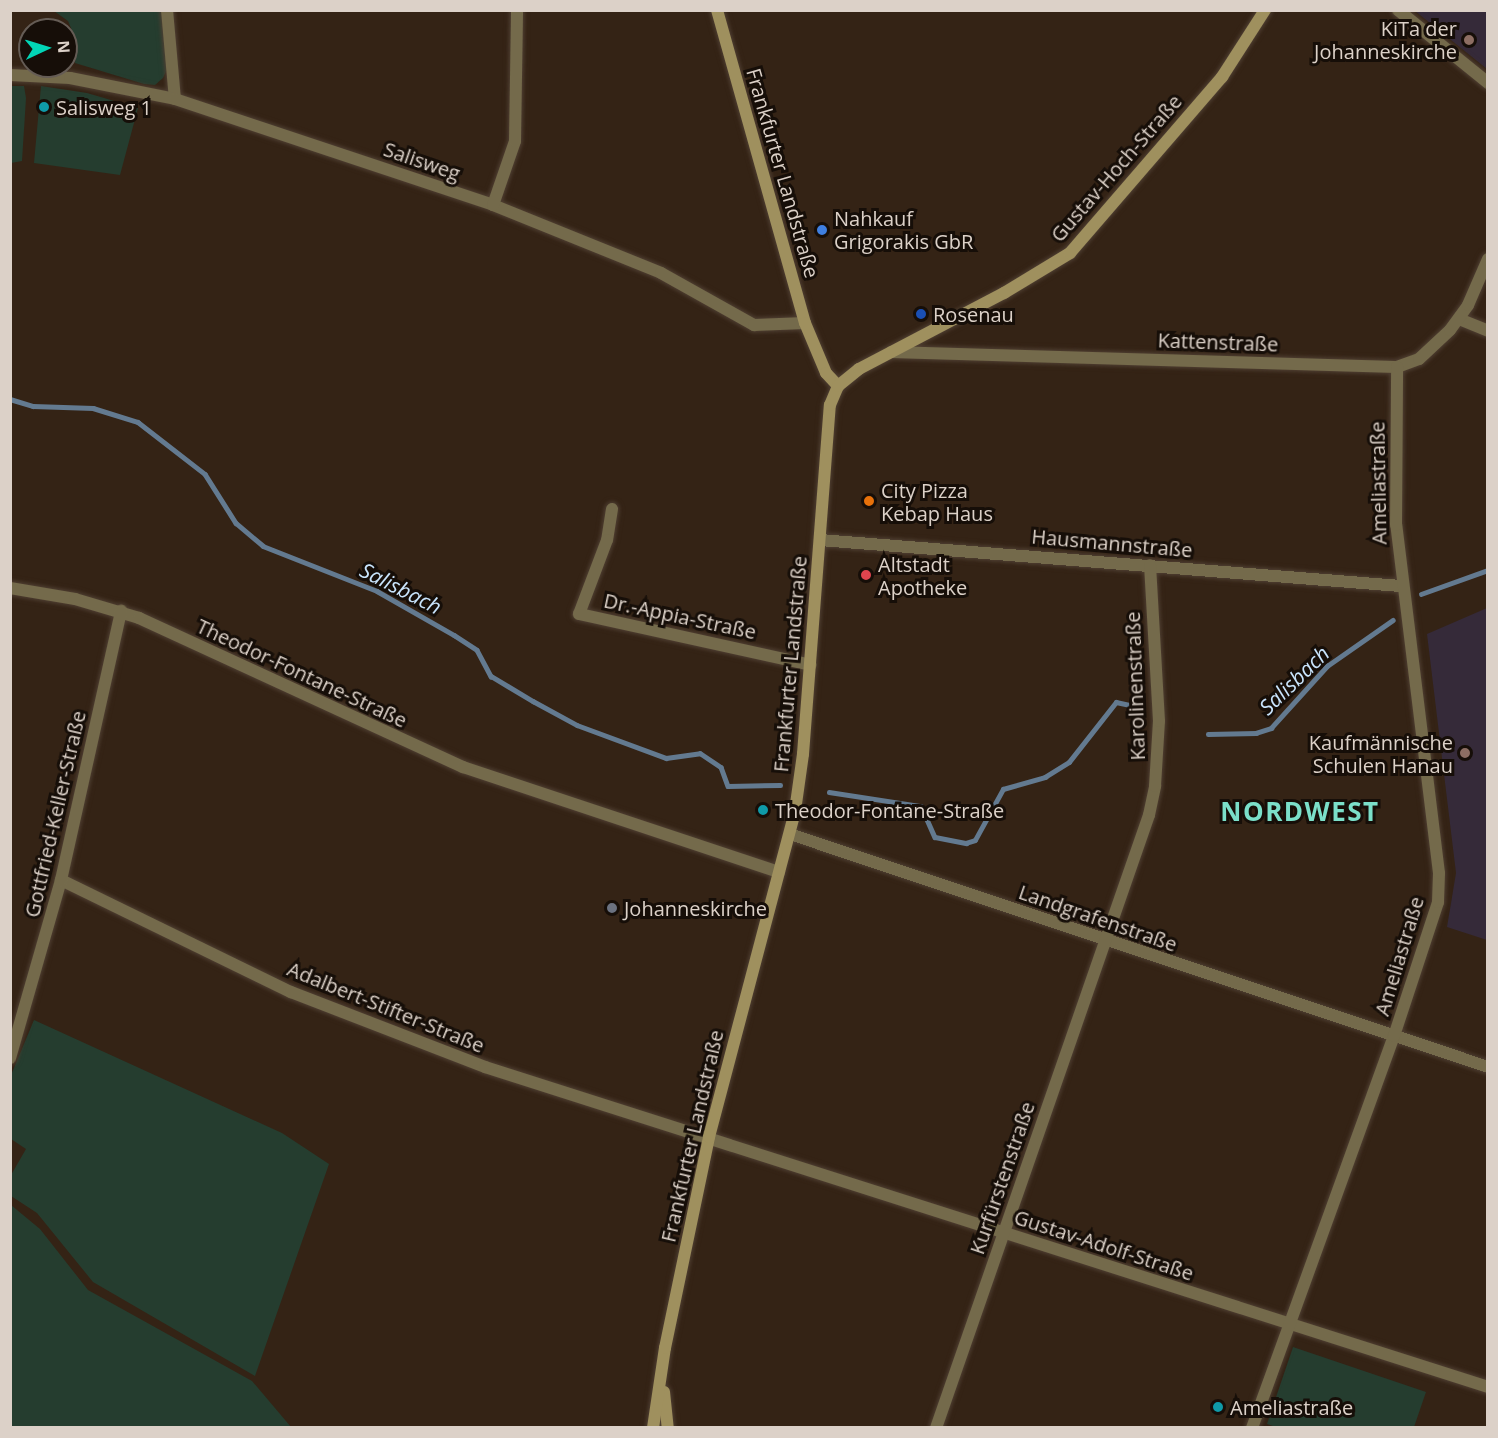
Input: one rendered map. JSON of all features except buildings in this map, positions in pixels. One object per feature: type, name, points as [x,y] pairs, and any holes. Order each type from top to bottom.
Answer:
[{"type":"main road","name":"Frankfurter Landstraße","points":[[662,1364],[709,1137],[790,834],[803,754],[828,417],[838,387],[826,373],[805,323],[717,10]]},
{"type":"main road","name":"Gustav-Hoch-Straße","points":[[838,387],[859,369],[1004,293],[1070,253],[1222,77],[1265,10]]},
{"type":"main road","points":[[653,1428],[662,1364]]},
{"type":"main road","points":[[662,1364],[668,1428]]},
{"type":"street","points":[[167,10],[175,99]]},
{"type":"street","points":[[493,205],[514,141],[517,10]]},
{"type":"street","points":[[1398,10],[1488,83]]},
{"type":"street","name":"Salisweg","points":[[10,75],[70,78],[175,99],[493,205],[662,273],[754,325],[805,323]]},
{"type":"street","name":"Kattenstraße","points":[[891,352],[1397,366],[1419,359],[1459,319],[1488,259]]},
{"type":"street","points":[[1459,319],[1488,331]]},
{"type":"street","name":"Ameliastraße","points":[[1252,1428],[1394,1036],[1431,928],[1439,886],[1401,586],[1396,525],[1397,366]]},
{"type":"street","name":"Dr.-Appia-Straße","points":[[612,509],[607,540],[579,614],[810,665]]},
{"type":"street","name":"Hausmannstraße","points":[[820,540],[1401,586]]},
{"type":"street","name":"Karolinenstraße","points":[[1106,942],[1142,842],[1155,786],[1159,721],[1150,565]]},
{"type":"street","name":"Theodor-Fontane-Straße","points":[[10,588],[121,611],[463,767],[779,872]]},
{"type":"street","name":"Gottfried-Keller-Straße","points":[[10,1058],[61,880],[121,611]]},
{"type":"street","name":"Landgrafenstraße","points":[[790,834],[1106,942],[1488,1067]]},
{"type":"street","name":"Adalbert-Stifter-Straße","points":[[61,880],[354,1019],[485,1067],[709,1137]]},
{"type":"street","name":"Kurfürstenstraße","points":[[936,1428],[1106,942]]},
{"type":"street","name":"Gustav-Adolf-Straße","points":[[709,1137],[1488,1387]]},
{"type":"shaded area","name":"KiTa der Johanneskirche","points":[[1415,11],[1487,11],[1487,69]]},
{"type":"shaded area","name":"Kaufmännische Schulen Hanau","points":[[1487,608],[1487,940],[1447,927],[1456,873],[1427,634]]},
{"type":"green space","points":[[54,11],[164,11],[168,67],[163,78],[155,85],[144,84],[78,64],[78,18],[64,18]]},
{"type":"green space","points":[[11,86],[24,86],[26,98],[22,161],[11,163]]},
{"type":"green space","points":[[41,86],[87,93],[138,108],[120,175],[34,163]]},
{"type":"green space","points":[[34,1020],[282,1133],[329,1164],[255,1376],[93,1282],[37,1213],[11,1196],[11,1175],[26,1149],[11,1139],[11,1075]]},
{"type":"green space","points":[[11,1205],[40,1229],[88,1290],[252,1381],[291,1427],[11,1427]]},
{"type":"green space","points":[[1293,1347],[1426,1392],[1414,1427],[1278,1428],[1267,1424]]},
{"type":"waterway","name":"Salisbach","points":[[10,399],[33,406],[93,408],[138,422],[205,474],[236,523],[263,546],[377,591],[477,650],[491,676],[577,725],[666,758],[700,753],[721,767],[728,786],[780,785]]},
{"type":"waterway","name":"Salisbach","points":[[1421,594],[1488,570]]},
{"type":"waterway","name":"Salisbach","points":[[1208,734],[1256,733],[1271,728],[1327,666],[1393,620]]},
{"type":"waterway","name":"Salisbach","points":[[829,792],[921,806],[935,837],[966,843],[975,840],[1003,789],[1045,777],[1069,762],[1116,702],[1139,707]]},
{"type":"place","name":"KiTa der Johanneskirche","points":[[1469,40]]},
{"type":"place","name":"Salisweg 1","points":[[44,107]]},
{"type":"place","name":"Nahkauf Grigorakis GbR","points":[[822,230]]},
{"type":"place","name":"Rosenau","points":[[921,314]]},
{"type":"place","name":"City Pizza Kebap Haus","points":[[869,501]]},
{"type":"place","name":"Altstadt Apotheke","points":[[866,575]]},
{"type":"place","name":"Kaufmännische Schulen Hanau","points":[[1465,753]]},
{"type":"place","name":"Theodor-Fontane-Straße","points":[[763,810]]},
{"type":"place","name":"Johanneskirche","points":[[612,908]]},
{"type":"place","name":"Ameliastraße","points":[[1218,1407]]},
{"type":"district","name":"NORDWEST","points":[[1300,812]]}]
